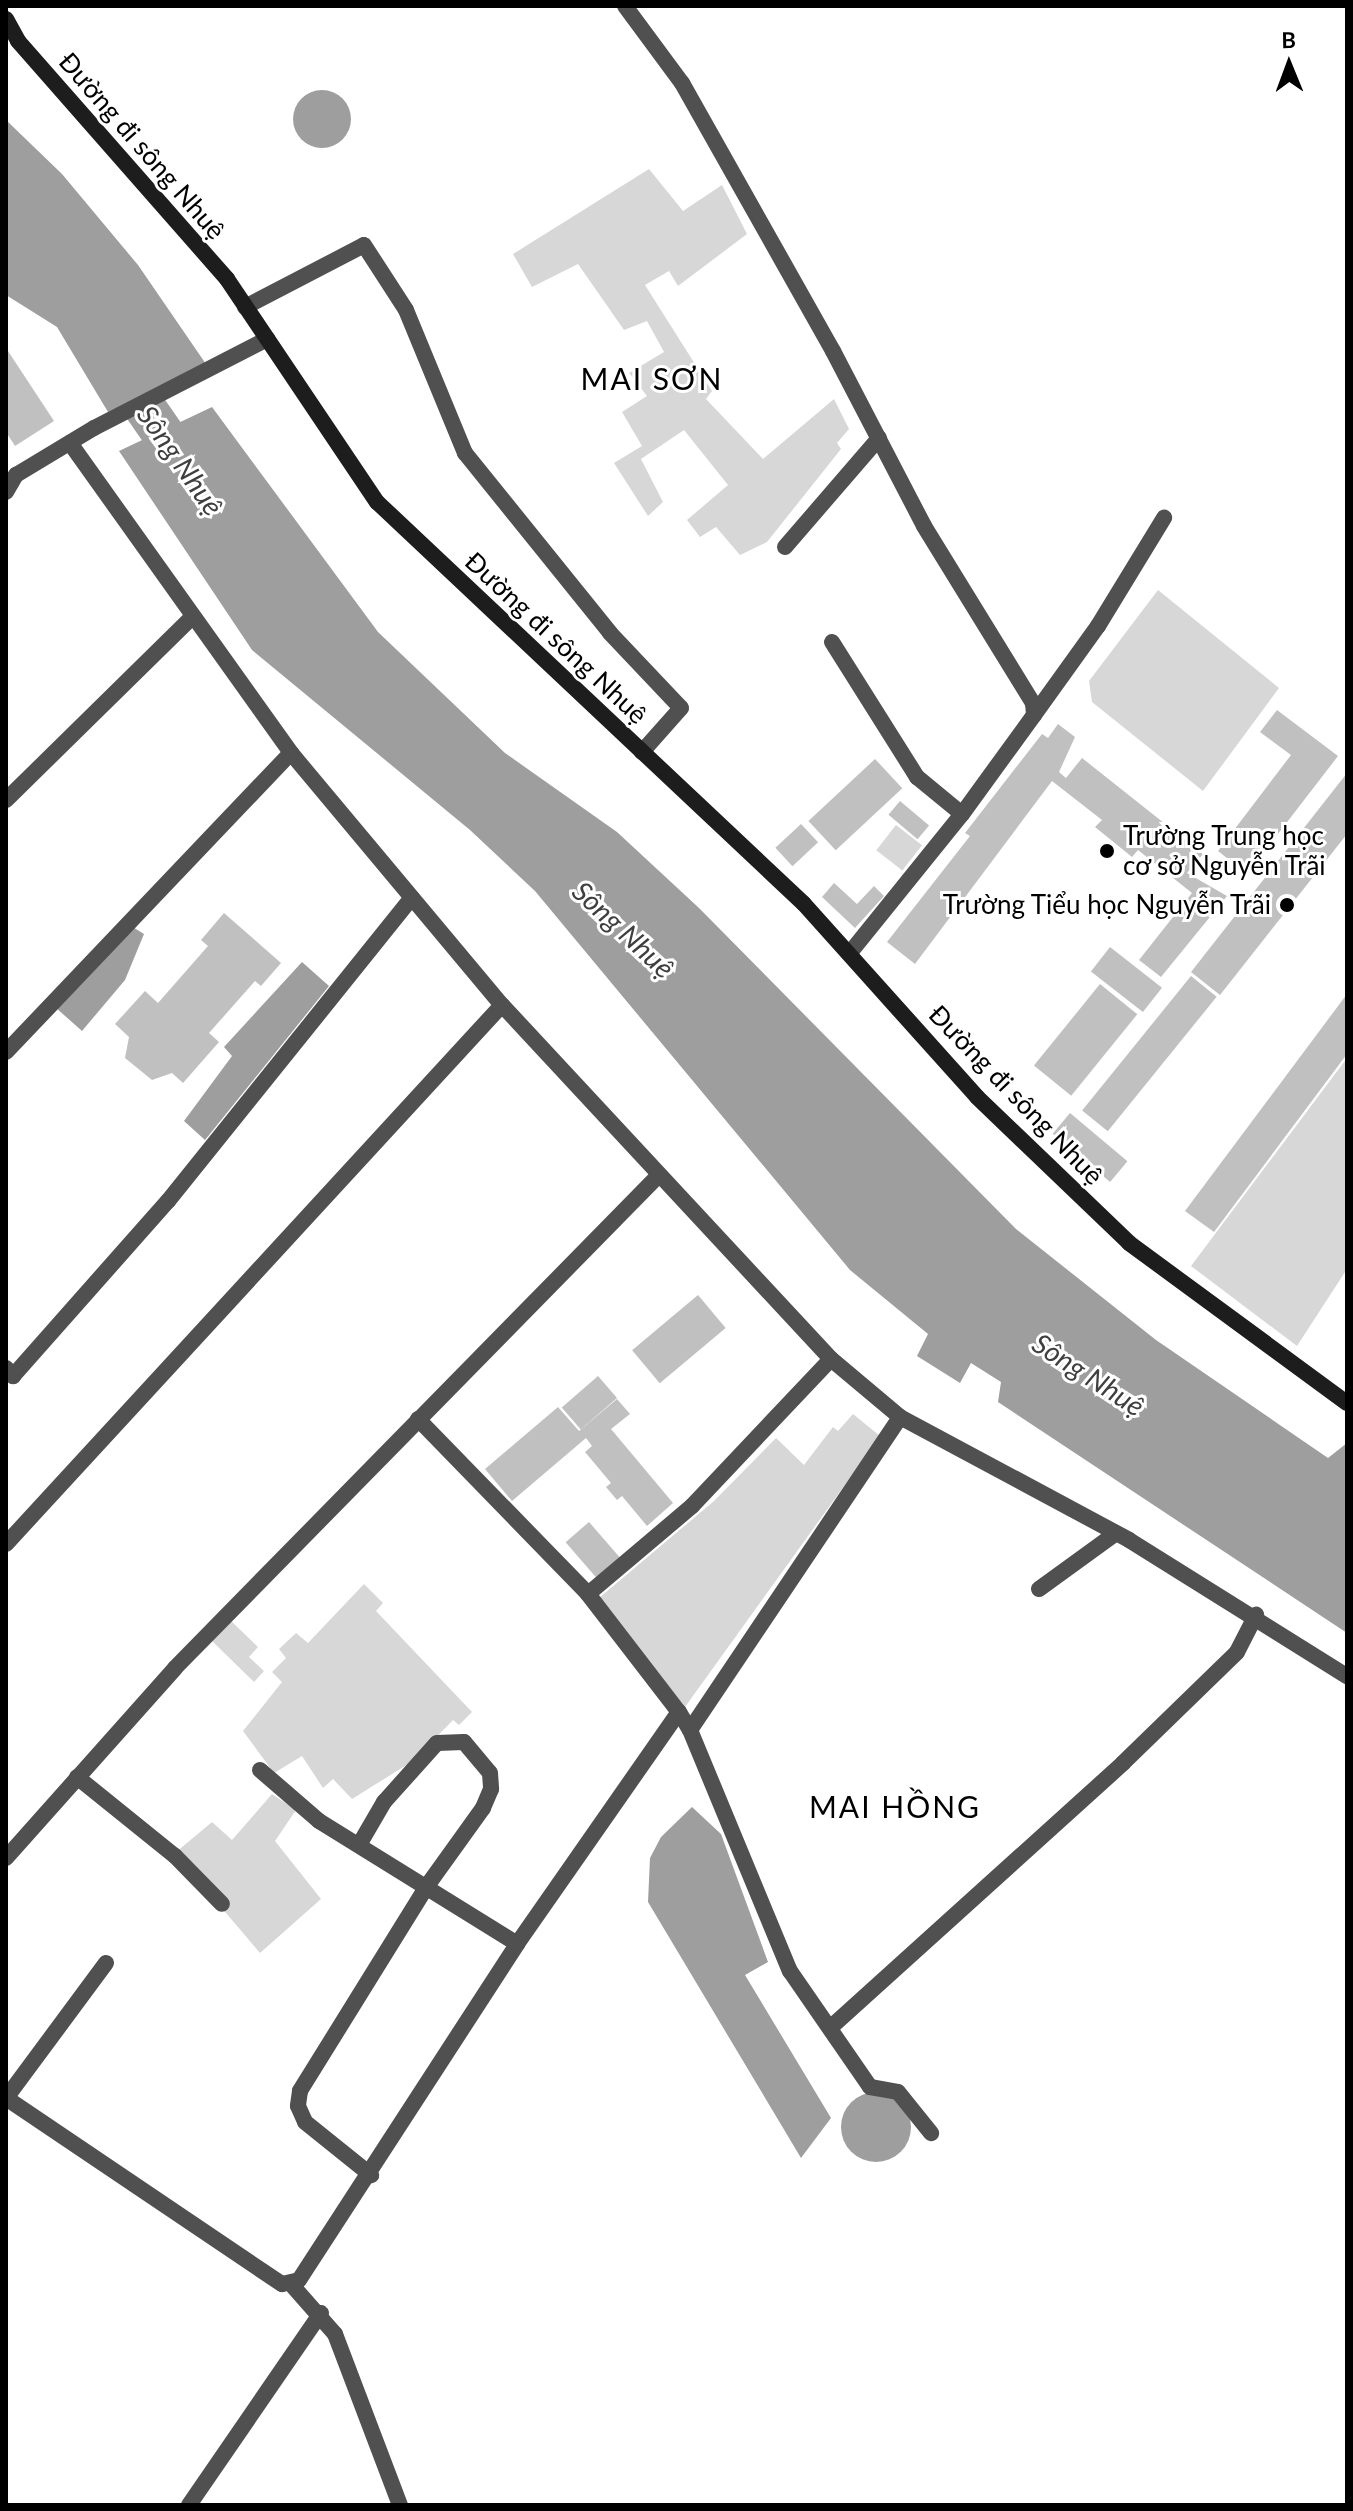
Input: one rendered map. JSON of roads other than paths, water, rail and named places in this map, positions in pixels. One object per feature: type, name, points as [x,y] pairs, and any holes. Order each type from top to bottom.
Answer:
[{"type":"street","points":[[625,6],[682,83],[879,438],[924,526],[1031,696],[1034,715]]},
{"type":"street","name":"Đường đi sông Nhuệ","points":[[6,19],[18,41],[245,307],[377,502],[850,953],[977,1097],[1129,1243],[1347,1403]]},
{"type":"street","points":[[245,307],[364,245],[406,310],[465,453],[610,633],[681,708],[642,752]]},
{"type":"street","points":[[6,492],[11,470],[70,443],[267,339]]},
{"type":"street","points":[[785,547],[879,438]]},
{"type":"street","points":[[70,443],[191,618],[291,753],[502,1005],[831,1359],[900,1417],[1116,1533],[1256,1615],[1347,1676]]},
{"type":"street","points":[[850,953],[962,814],[1034,715],[1098,626],[1164,518]]},
{"type":"street","points":[[6,800],[191,618]]},
{"type":"street","points":[[832,642],[917,777],[962,814]]},
{"type":"street","points":[[6,1052],[291,753]]},
{"type":"street","points":[[8,1376],[168,1201],[412,898]]},
{"type":"street","points":[[6,1544],[502,1005]]},
{"type":"street","points":[[6,1858],[175,1668],[659,1175]]},
{"type":"street","points":[[588,1594],[692,1506],[831,1359]]},
{"type":"street","points":[[690,1730],[900,1417]]},
{"type":"street","points":[[418,1419],[588,1594],[679,1712],[690,1730],[777,1947],[870,2087],[898,2092],[931,2133]]},
{"type":"street","points":[[1039,1589],[1116,1533]]},
{"type":"street","points":[[830,2028],[1135,1752],[1237,1652],[1256,1615]]},
{"type":"street","points":[[291,2284],[371,2175],[517,1944],[679,1712]]},
{"type":"street","points":[[359,1845],[384,1802],[437,1743],[464,1742],[490,1773],[491,1789],[300,2091],[298,2106],[305,2122],[371,2175]]},
{"type":"street","points":[[260,1770],[319,1821],[517,1944]]},
{"type":"street","points":[[77,1777],[175,1856],[222,1904]]},
{"type":"street","points":[[106,1963],[6,2098],[282,2284],[291,2284],[321,2313],[335,2334],[400,2505]]},
{"type":"street","points":[[189,2505],[321,2313]]},
{"type":"water","points":[[322,90],[343,98],[351,119],[343,140],[322,148],[301,140],[293,119],[301,98]]},
{"type":"water","points":[[6,120],[62,174],[138,265],[208,367],[108,412],[57,327],[6,295]]},
{"type":"water","points":[[212,407],[378,632],[505,753],[617,832],[699,908],[1016,1229],[1156,1340],[1328,1458],[1347,1443],[1347,1633],[998,1402],[1001,1382],[971,1363],[960,1383],[917,1356],[928,1334],[850,1270],[535,891],[470,830],[252,650],[119,451]]},
{"type":"water","points":[[131,926],[144,934],[125,980],[82,1031],[55,1007]]},
{"type":"water","points":[[302,962],[329,986],[205,1140],[184,1121],[232,1056],[224,1047]]},
{"type":"water","points":[[692,1807],[721,1834],[768,1962],[745,1975],[831,2118],[801,2158],[648,1902],[650,1858],[661,1837]]},
{"type":"water","points":[[876,2092],[901,2102],[911,2127],[901,2152],[876,2162],[851,2152],[841,2127],[851,2102]]},
{"type":"waterway","name":"Sông Nhuệ","points":[[114,363],[193,477]]},
{"type":"place","name":"Trường Trung học cơ sở Nguyễn Trãi","points":[[1107,851]]},
{"type":"place","name":"Trường Tiểu học Nguyễn Trãi","points":[[1287,905]]},
{"type":"district","name":"MAI SƠN","points":[[652,378]]},
{"type":"district","name":"MAI HỒNG","points":[[895,1806]]}]
